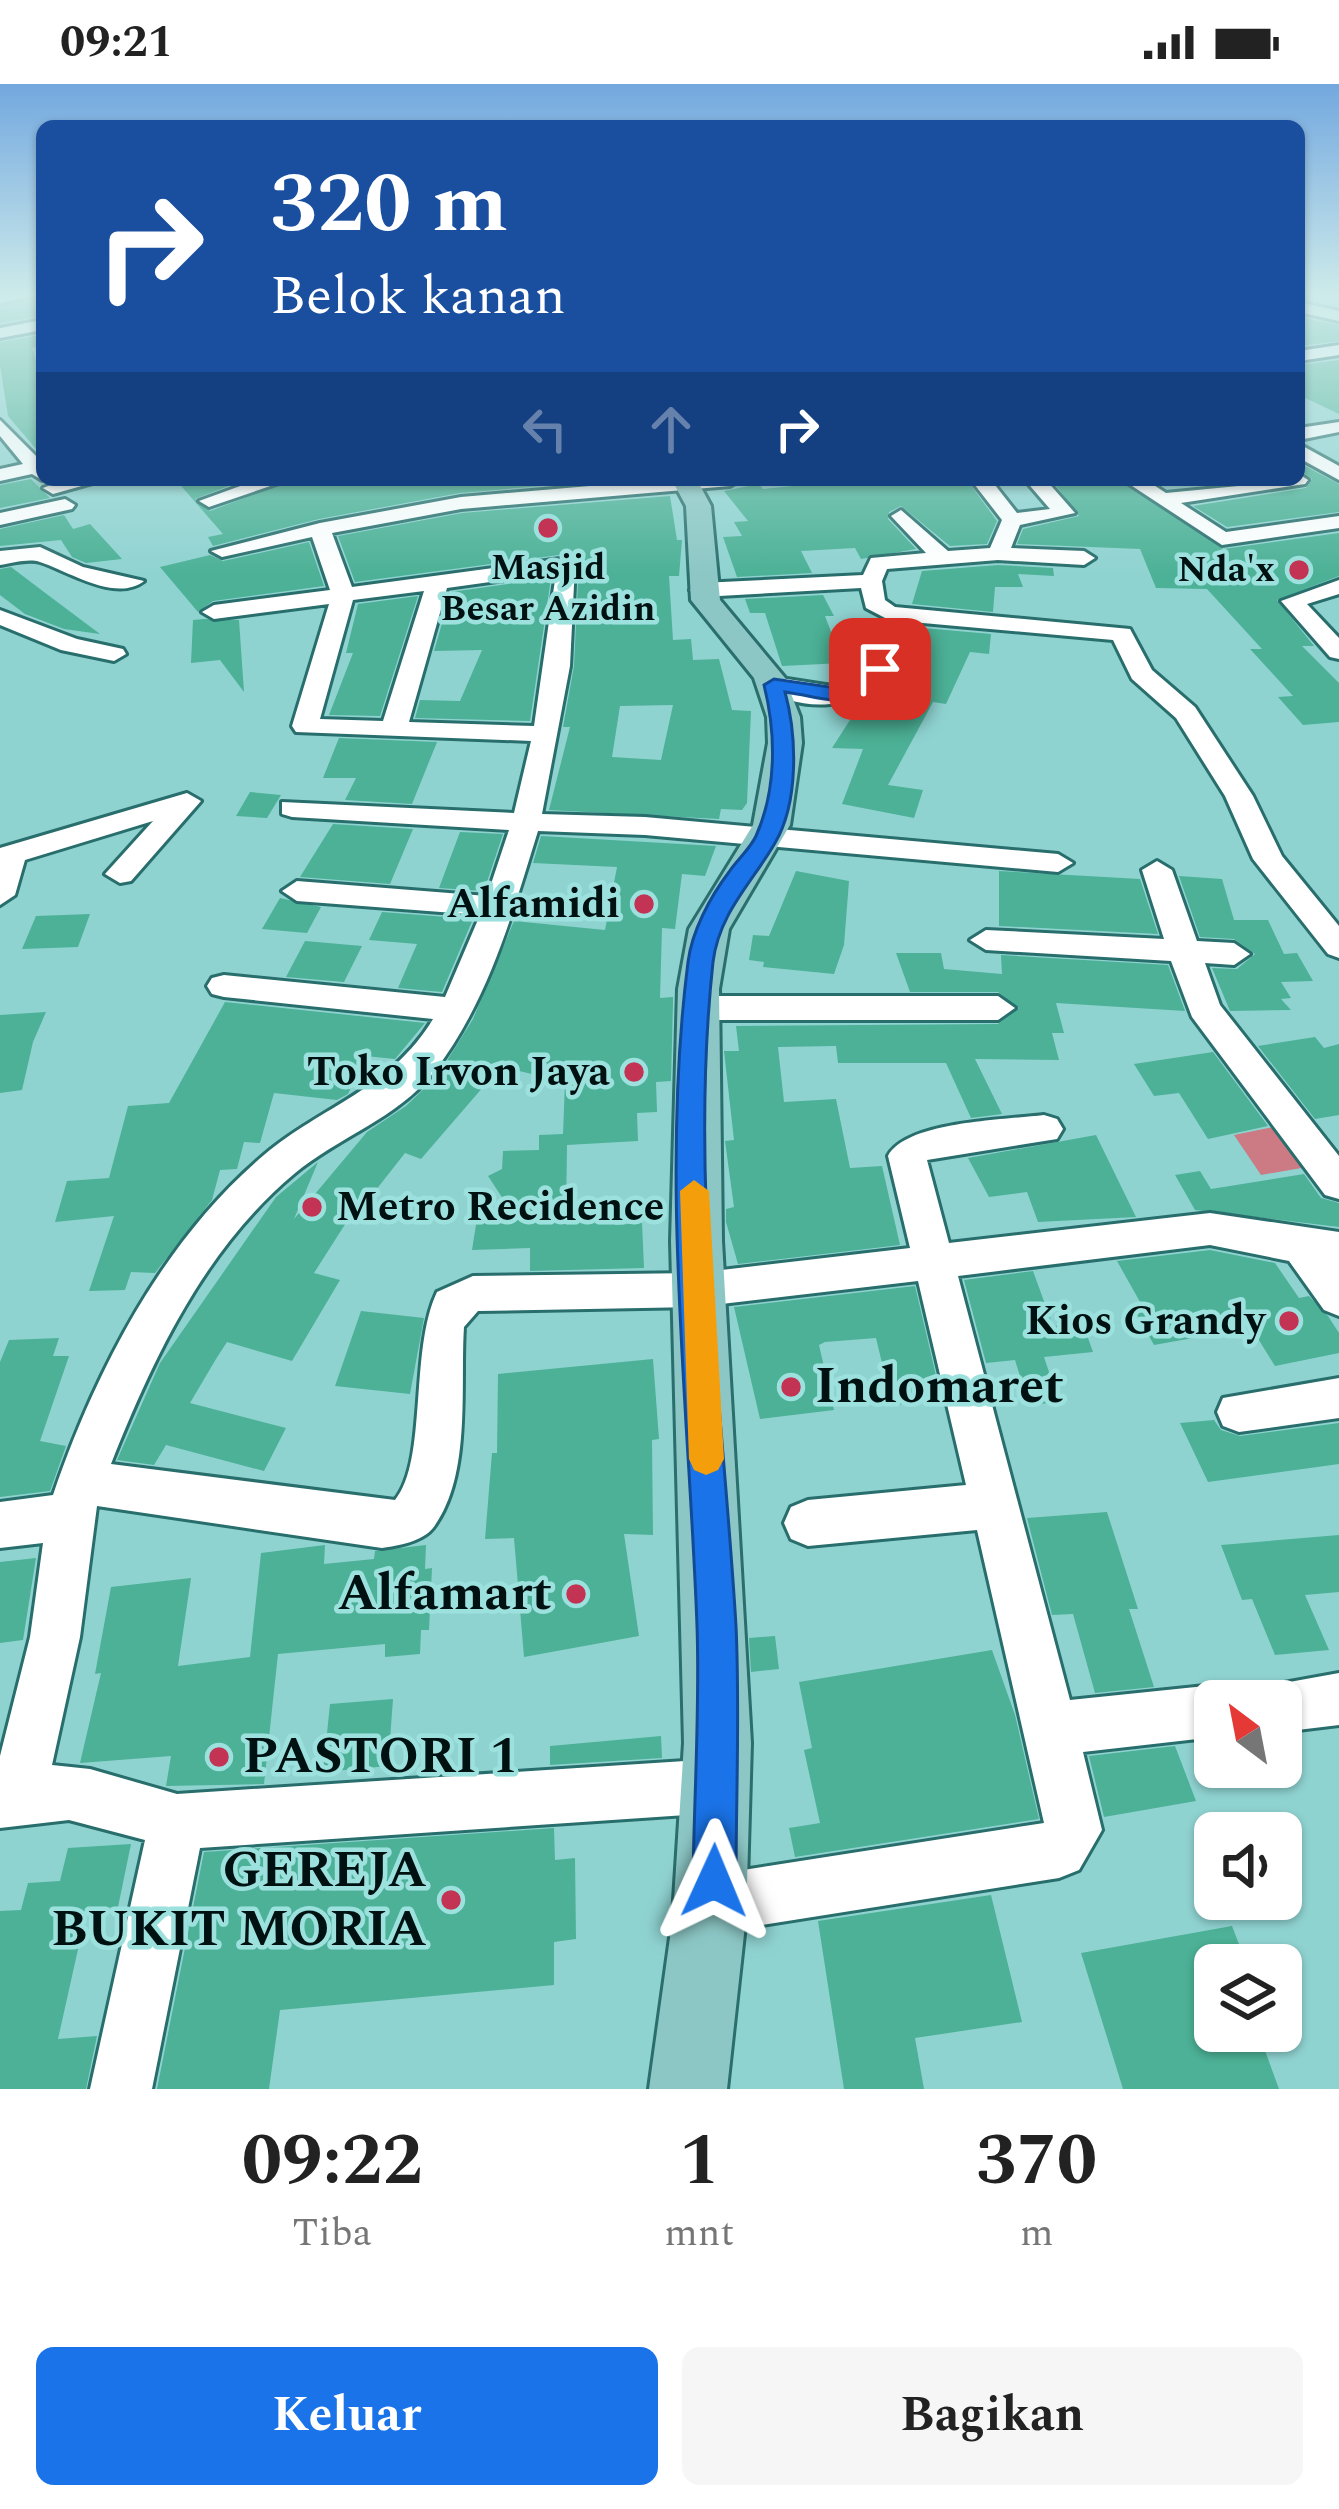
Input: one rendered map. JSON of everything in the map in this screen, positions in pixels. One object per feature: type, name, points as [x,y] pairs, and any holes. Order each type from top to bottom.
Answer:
[{"type":"main road","points":[[688,486],[703,541],[701,590],[774,685],[785,729],[778,800],[766,840],[735,879],[710,926],[698,1008],[696,1290],[717,1631],[716,1786],[711,1904],[688,2089]]},
{"type":"street","points":[[1305,433],[1339,428]]},
{"type":"street","points":[[2,431],[36,470]]},
{"type":"street","points":[[1305,454],[1339,474]]},
{"type":"street","points":[[1305,479],[1339,474]]},
{"type":"street","points":[[0,475],[36,485]]},
{"type":"street","points":[[209,501],[258,486]]},
{"type":"street","points":[[430,507],[436,486]]},
{"type":"street","points":[[222,551],[430,507],[655,486]]},
{"type":"street","points":[[986,486],[1012,520]]},
{"type":"street","points":[[1012,520],[1065,513],[1040,486]]},
{"type":"street","points":[[1142,486],[1209,534],[1228,539],[1339,522]]},
{"type":"street","points":[[1163,499],[1256,486]]},
{"type":"street","points":[[0,519],[53,489]]},
{"type":"street","points":[[901,516],[942,557]]},
{"type":"street","points":[[998,554],[1012,520]]},
{"type":"street","points":[[320,529],[343,593],[305,726],[547,734]]},
{"type":"street","points":[[0,558],[40,553],[77,573],[128,589]]},
{"type":"street","points":[[1084,558],[998,554],[879,563],[871,580],[874,603],[889,613],[1125,636],[1141,674],[1186,713],[1239,796],[1268,859],[1339,947]]},
{"type":"street","points":[[214,612],[538,567],[567,569],[563,652],[526,822],[456,1010],[403,1084],[320,1136],[249,1191],[175,1285],[125,1375],[75,1499],[55,1637],[9,1797],[114,1798],[178,1822],[716,1786]]},
{"type":"street","points":[[701,590],[871,580]]},
{"type":"street","points":[[393,731],[437,581]]},
{"type":"street","points":[[1338,651],[1292,602],[1339,587]]},
{"type":"street","points":[[0,616],[70,645],[114,654]]},
{"type":"street","points":[[774,685],[837,697],[865,692],[880,669]]},
{"type":"street","points":[[826,726],[837,697]]},
{"type":"street","points":[[0,896],[6,856],[187,801],[120,874]]},
{"type":"street","points":[[292,808],[645,826],[1058,863]]},
{"type":"street","points":[[1157,870],[1204,1009],[1339,1184]]},
{"type":"street","points":[[296,891],[497,907]]},
{"type":"street","points":[[986,940],[1234,954]]},
{"type":"street","points":[[224,986],[456,1010]]},
{"type":"street","points":[[698,1008],[998,1008]]},
{"type":"street","points":[[711,1904],[1059,1850],[1074,1830],[998,1504],[931,1259],[909,1152],[1044,1130]]},
{"type":"street","points":[[0,1525],[75,1499],[382,1525],[414,1516],[427,1491],[442,1327],[452,1305],[472,1294],[696,1290],[931,1259],[1244,1228],[1322,1252],[1339,1298]]},
{"type":"street","points":[[1239,1412],[1339,1398]]},
{"type":"street","points":[[808,1523],[998,1504]]},
{"type":"street","points":[[1302,1703],[1339,1699]]},
{"type":"street","points":[[1051,1729],[1194,1714]]},
{"type":"street","points":[[121,2089],[178,1822]]},
{"type":"shaded area","points":[[1293,1123],[1330,1163],[1261,1175],[1234,1135]]},
{"type":"building","points":[[4,389],[36,389],[36,449],[8,416]]},
{"type":"building","points":[[1305,389],[1339,389],[1339,414],[1305,398]]},
{"type":"building","points":[[1305,466],[1339,484],[1339,512],[1227,527],[1193,506],[1306,488],[1312,479],[1305,474]]},
{"type":"building","points":[[31,479],[50,498],[0,508],[0,485]]},
{"type":"building","points":[[181,486],[229,486],[195,499],[210,511],[276,486],[540,486],[460,493],[319,519],[213,546],[208,537],[223,534]]},
{"type":"building","points":[[749,486],[971,486],[997,521],[987,544],[950,546],[901,506],[889,512],[888,519],[916,549],[861,559],[855,548],[801,551],[812,573],[737,577],[723,537],[742,536],[734,522],[748,521],[724,491]]},
{"type":"building","points":[[1056,486],[1128,486],[1223,549],[1339,533],[1339,576],[1277,600],[1314,646],[1302,646],[1339,683],[1339,722],[1303,725],[1278,697],[1293,696],[1250,649],[1262,649],[1207,589],[1156,588],[1140,549],[1017,544],[1023,529],[1079,516]]},
{"type":"building","points":[[670,496],[677,540],[682,540],[679,576],[669,576],[673,640],[691,639],[693,660],[719,659],[732,710],[751,711],[747,803],[742,810],[721,809],[719,819],[549,810],[570,727],[563,727],[574,666],[579,561],[559,555],[355,582],[338,536],[462,513]],"holes":[[[673,705],[661,760],[612,757],[620,706]]]},
{"type":"building","points":[[64,515],[73,529],[90,524],[122,559],[86,563],[72,557],[61,540],[0,546],[0,529]]},
{"type":"building","points":[[309,542],[324,586],[213,601],[198,612],[160,567],[210,555],[223,561]]},
{"type":"building","points":[[998,565],[1053,568],[1054,576],[1018,574],[1023,587],[995,587],[993,612],[912,604],[922,571]]},
{"type":"building","points":[[11,567],[100,634],[64,629],[25,614],[0,595],[0,569]]},
{"type":"building","points":[[551,578],[530,721],[415,718],[420,700],[460,701],[482,650],[434,651],[451,592]]},
{"type":"building","points":[[823,595],[834,616],[825,616],[843,663],[782,666],[765,613],[750,613],[745,599]]},
{"type":"building","points":[[418,596],[380,716],[329,715],[353,653],[346,653],[358,604]]},
{"type":"building","points":[[193,620],[239,620],[244,692],[220,660],[191,663]]},
{"type":"building","points":[[912,627],[991,634],[989,654],[970,652],[946,704],[933,702],[888,785],[923,790],[914,818],[842,804],[863,749],[832,748],[859,706],[862,715],[896,672],[891,663]]},
{"type":"building","points":[[339,738],[437,742],[412,804],[345,800],[356,778],[323,778]]},
{"type":"building","points":[[250,792],[281,795],[267,818],[236,816]]},
{"type":"building","points":[[333,824],[413,829],[390,884],[300,877]]},
{"type":"building","points":[[460,832],[503,834],[484,891],[439,888]]},
{"type":"building","points":[[541,836],[716,846],[705,876],[682,874],[675,929],[662,928],[660,998],[673,997],[671,1081],[656,1082],[657,1112],[637,1113],[638,1141],[567,1145],[566,1211],[614,1209],[615,1225],[642,1223],[644,1268],[530,1271],[530,1248],[472,1250],[478,1212],[511,1211],[488,1176],[502,1169],[503,1151],[539,1150],[539,1135],[563,1134],[565,1082],[511,1069],[508,1074],[496,1072],[421,1159],[405,1153],[372,1195],[365,1193],[314,1273],[340,1280],[292,1361],[227,1342],[190,1403],[286,1428],[264,1471],[166,1445],[154,1465],[117,1460],[160,1363],[276,1197],[318,1162],[294,1219],[367,1132],[406,1106],[438,1075],[473,1019],[514,921],[605,930],[617,867],[533,863]]},
{"type":"building","points":[[796,871],[849,881],[844,945],[834,974],[763,967],[764,962],[749,960],[753,935],[769,936]]},
{"type":"building","points":[[999,871],[1140,879],[1158,934],[999,926]]},
{"type":"building","points":[[1179,876],[1222,879],[1234,920],[1268,920],[1284,954],[1297,953],[1313,981],[1281,982],[1291,998],[1281,999],[1291,1010],[1230,1011],[1212,968],[1237,969],[1255,954],[1234,939],[1200,937]]},
{"type":"building","points":[[280,898],[321,907],[307,933],[262,929]]},
{"type":"building","points":[[382,912],[473,919],[442,992],[398,988],[417,944],[369,940]]},
{"type":"building","points":[[90,914],[78,947],[22,949],[36,916]]},
{"type":"building","points":[[305,941],[362,946],[344,982],[286,977]]},
{"type":"building","points":[[896,953],[941,953],[944,969],[1002,974],[1001,955],[1168,965],[1185,1011],[1056,1003],[1064,1033],[1052,1033],[1059,1060],[975,1059],[1002,1114],[971,1118],[946,1063],[838,1063],[836,1046],[778,1047],[784,1102],[836,1099],[850,1168],[882,1166],[900,1245],[738,1264],[726,1222],[726,1209],[734,1207],[725,1141],[734,1140],[724,1051],[739,1051],[736,1026],[998,1024],[1019,1008],[998,992],[910,992]]},
{"type":"building","points":[[225,1002],[425,1023],[395,1059],[365,1056],[348,1094],[337,1100],[274,1093],[260,1143],[244,1142],[237,1169],[220,1170],[212,1200],[155,1273],[131,1272],[125,1290],[89,1291],[114,1216],[55,1222],[67,1181],[109,1178],[128,1106],[169,1103]]},
{"type":"building","points":[[46,1012],[33,1042],[22,1090],[0,1093],[0,1015]]},
{"type":"building","points":[[1315,1037],[1324,1048],[1339,1044],[1339,1115],[1315,1119],[1258,1046]]},
{"type":"building","points":[[1213,1052],[1268,1126],[1208,1139],[1179,1093],[1154,1096],[1134,1064]]},
{"type":"building","points":[[1096,1135],[1136,1217],[1038,1222],[1027,1192],[989,1197],[968,1158]]},
{"type":"building","points":[[1200,1171],[1211,1189],[1304,1174],[1321,1198],[1339,1203],[1339,1227],[1195,1210],[1175,1175]]},
{"type":"building","points":[[1210,1250],[1275,1263],[1299,1298],[1309,1296],[1328,1316],[1339,1333],[1339,1353],[1275,1366],[1244,1316],[1187,1328],[1193,1338],[1154,1345],[1135,1311],[1144,1309],[1117,1261]]},
{"type":"building","points":[[1033,1271],[1053,1326],[1083,1324],[1093,1352],[1044,1357],[1059,1402],[1029,1405],[1015,1360],[986,1363],[964,1280]]},
{"type":"building","points":[[915,1286],[942,1401],[892,1405],[876,1338],[825,1342],[819,1345],[834,1410],[760,1419],[734,1307]]},
{"type":"building","points":[[361,1311],[424,1318],[410,1394],[335,1386]]},
{"type":"building","points":[[59,1338],[53,1356],[69,1356],[40,1441],[66,1446],[50,1491],[0,1497],[0,1362],[9,1340]]},
{"type":"building","points":[[653,1359],[659,1439],[652,1440],[653,1535],[624,1534],[639,1636],[524,1657],[514,1538],[485,1539],[492,1453],[497,1453],[498,1374]]},
{"type":"building","points":[[1214,1420],[1221,1430],[1240,1436],[1339,1423],[1339,1464],[1208,1482],[1180,1423]]},
{"type":"building","points":[[1107,1512],[1138,1609],[1129,1609],[1154,1687],[1095,1693],[1073,1614],[1052,1615],[1027,1518]]},
{"type":"building","points":[[1339,1535],[1339,1592],[1305,1595],[1329,1650],[1275,1655],[1252,1599],[1242,1600],[1221,1545]]},
{"type":"building","points":[[325,1545],[324,1564],[374,1559],[375,1551],[426,1545],[425,1569],[432,1568],[429,1630],[421,1630],[420,1654],[385,1657],[385,1644],[278,1654],[264,1784],[166,1786],[171,1756],[80,1763],[101,1673],[95,1674],[111,1587],[191,1578],[178,1666],[250,1657],[261,1553]]},
{"type":"building","points":[[36,1558],[23,1640],[0,1643],[0,1562]]},
{"type":"building","points":[[775,1636],[779,1669],[751,1672],[749,1638]]},
{"type":"building","points":[[992,1650],[1015,1715],[1039,1819],[795,1857],[789,1828],[820,1823],[804,1750],[812,1748],[799,1682]]},
{"type":"building","points":[[393,1699],[388,1766],[323,1772],[330,1704]]},
{"type":"building","points":[[661,1736],[662,1758],[550,1765],[550,1746]]},
{"type":"building","points":[[1175,1746],[1196,1801],[1104,1817],[1089,1756]]},
{"type":"building","points":[[554,1828],[555,1860],[575,1858],[576,1939],[554,1942],[554,1985],[280,2010],[269,2089],[157,2089],[204,1852]]},
{"type":"building","points":[[131,1844],[118,1907],[87,1909],[58,2039],[97,2036],[86,2089],[0,2089],[0,1911],[21,1910],[28,1883],[60,1881],[68,1848]]},
{"type":"building","points":[[991,1895],[1022,2022],[915,2038],[924,2089],[844,2089],[818,1921]]},
{"type":"building","points":[[1232,1926],[1239,1944],[1194,1944],[1194,2052],[1266,2052],[1279,2089],[1123,2089],[1081,1953]]},
{"type":"slow traffic","points":[[694,1191],[706,1459]]},
{"type":"place","name":"Masjid Besar Azidin","points":[[548,528]]},
{"type":"place","name":"Nda'x","points":[[1299,570]]},
{"type":"place","name":"Alfamidi","points":[[644,904]]},
{"type":"place","name":"Toko Irvon Jaya","points":[[634,1072]]},
{"type":"place","name":"Metro Recidence","points":[[312,1207]]},
{"type":"place","name":"Kios Grandy","points":[[1289,1321]]},
{"type":"place","name":"Indomaret","points":[[791,1387]]},
{"type":"place","name":"Alfamart","points":[[576,1594]]},
{"type":"place","name":"PASTORI 1","points":[[219,1757]]},
{"type":"place","name":"GEREJA BUKIT MORIA","points":[[451,1900]]},
{"type":"route","points":[[714,1881],[717,1631],[696,1290],[693,1114],[701,960],[710,926],[735,879],[766,840],[778,800],[785,729],[774,685],[851,696],[865,692],[880,669]]}]
